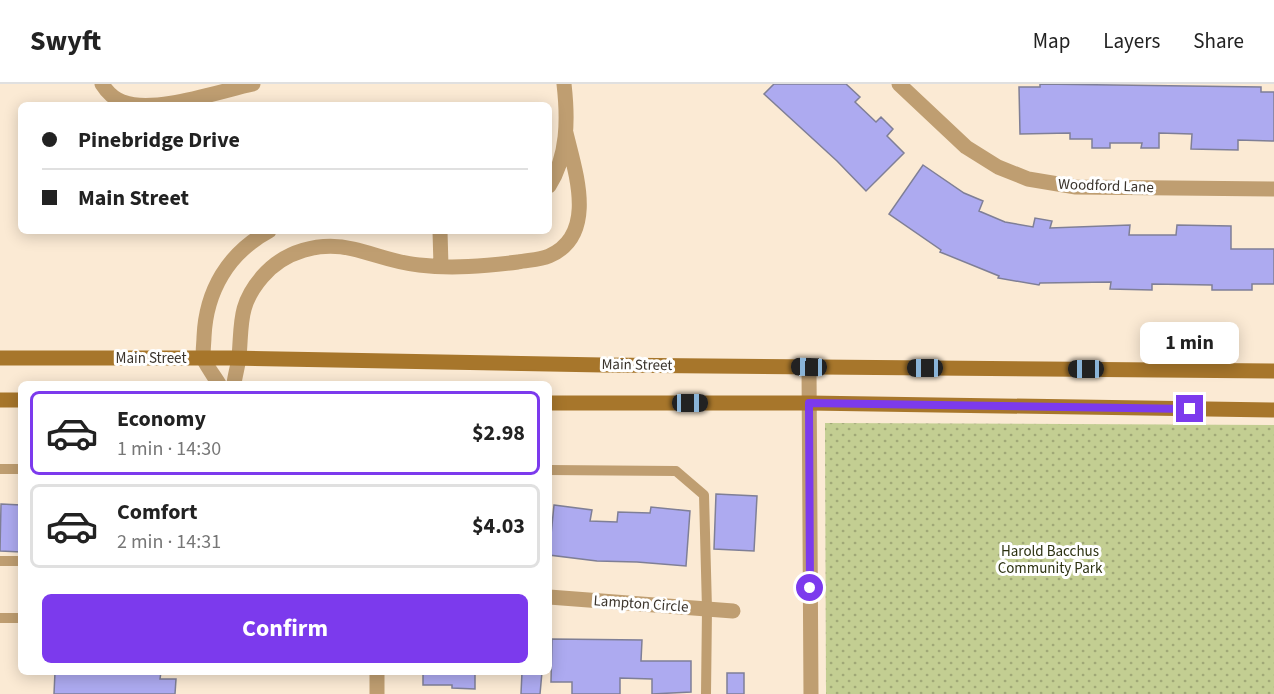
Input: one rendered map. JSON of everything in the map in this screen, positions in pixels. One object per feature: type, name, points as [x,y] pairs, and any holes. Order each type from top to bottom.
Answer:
[{"type":"main road","name":"Main Street","points":[[0,358],[239,358],[809,367],[1274,371]]},
{"type":"main road","points":[[0,400],[18,400]]},
{"type":"main road","points":[[552,403],[809,403],[1274,410]]},
{"type":"street","points":[[172,102],[196,99],[253,84]]},
{"type":"street","points":[[235,381],[239,358],[240,322],[247,300],[266,272],[291,255],[320,246],[339,246],[400,263],[480,267],[538,259],[556,252],[567,243],[577,224],[579,189],[566,133],[564,84]]},
{"type":"street","name":"Woodford Lane","points":[[899,84],[972,152],[998,167],[1028,179],[1076,187],[1274,189]]},
{"type":"street","points":[[106,89],[126,102]]},
{"type":"street","points":[[552,180],[560,164],[566,133]]},
{"type":"street","points":[[217,381],[203,358],[207,312],[218,280],[232,260],[244,248],[265,234]]},
{"type":"street","points":[[440,234],[441,266]]},
{"type":"street","points":[[809,367],[811,694]]},
{"type":"street","name":"Lampton Circle","points":[[552,597],[733,610]]},
{"type":"street","points":[[377,675],[377,694]]},
{"type":"lane","points":[[0,469],[18,469]]},
{"type":"lane","points":[[552,470],[676,471],[704,495],[707,609],[706,694]]},
{"type":"lane","points":[[0,561],[18,561]]},
{"type":"lane","points":[[0,618],[18,618]]},
{"type":"green space","name":"Harold Bacchus Community Park","points":[[825,423],[1274,425],[1274,694],[826,694]]},
{"type":"building","points":[[774,84],[846,84],[860,97],[855,102],[876,122],[881,117],[893,129],[887,136],[904,153],[866,191],[764,94]]},
{"type":"building","points":[[1040,84],[1261,87],[1261,92],[1274,92],[1274,141],[1238,140],[1238,150],[1191,149],[1192,134],[1159,133],[1159,148],[1141,148],[1142,143],[1110,143],[1110,148],[1092,148],[1092,139],[1070,139],[1070,133],[1020,134],[1019,87],[1040,87]]},
{"type":"building","points":[[923,165],[964,193],[983,201],[979,211],[1005,222],[1033,227],[1035,218],[1052,221],[1050,228],[1130,225],[1129,235],[1176,235],[1177,225],[1231,226],[1231,249],[1274,249],[1274,284],[1252,284],[1252,290],[1212,290],[1212,285],[1152,284],[1152,290],[1110,289],[1111,282],[1040,283],[1039,285],[998,278],[999,276],[940,252],[941,250],[889,214]]},
{"type":"building","points":[[716,494],[757,496],[754,551],[714,549]]},
{"type":"building","points":[[1,504],[18,505],[18,552],[0,551]]},
{"type":"building","points":[[554,505],[592,510],[590,521],[617,522],[618,512],[650,513],[651,507],[690,511],[686,566],[597,561],[552,555]]},
{"type":"building","points":[[552,639],[642,640],[641,661],[691,661],[691,692],[652,694],[652,679],[620,678],[620,694],[572,694],[572,682],[551,682]]},
{"type":"building","points":[[727,673],[744,673],[744,694],[727,694]]},
{"type":"building","points":[[55,675],[161,675],[160,679],[176,679],[175,694],[54,694]]},
{"type":"building","points":[[423,675],[475,675],[475,689],[452,688],[452,685],[423,685]]},
{"type":"building","points":[[522,675],[542,675],[540,694],[521,694]]},
{"type":"route","points":[[810,588],[809,403],[1190,409]]}]
